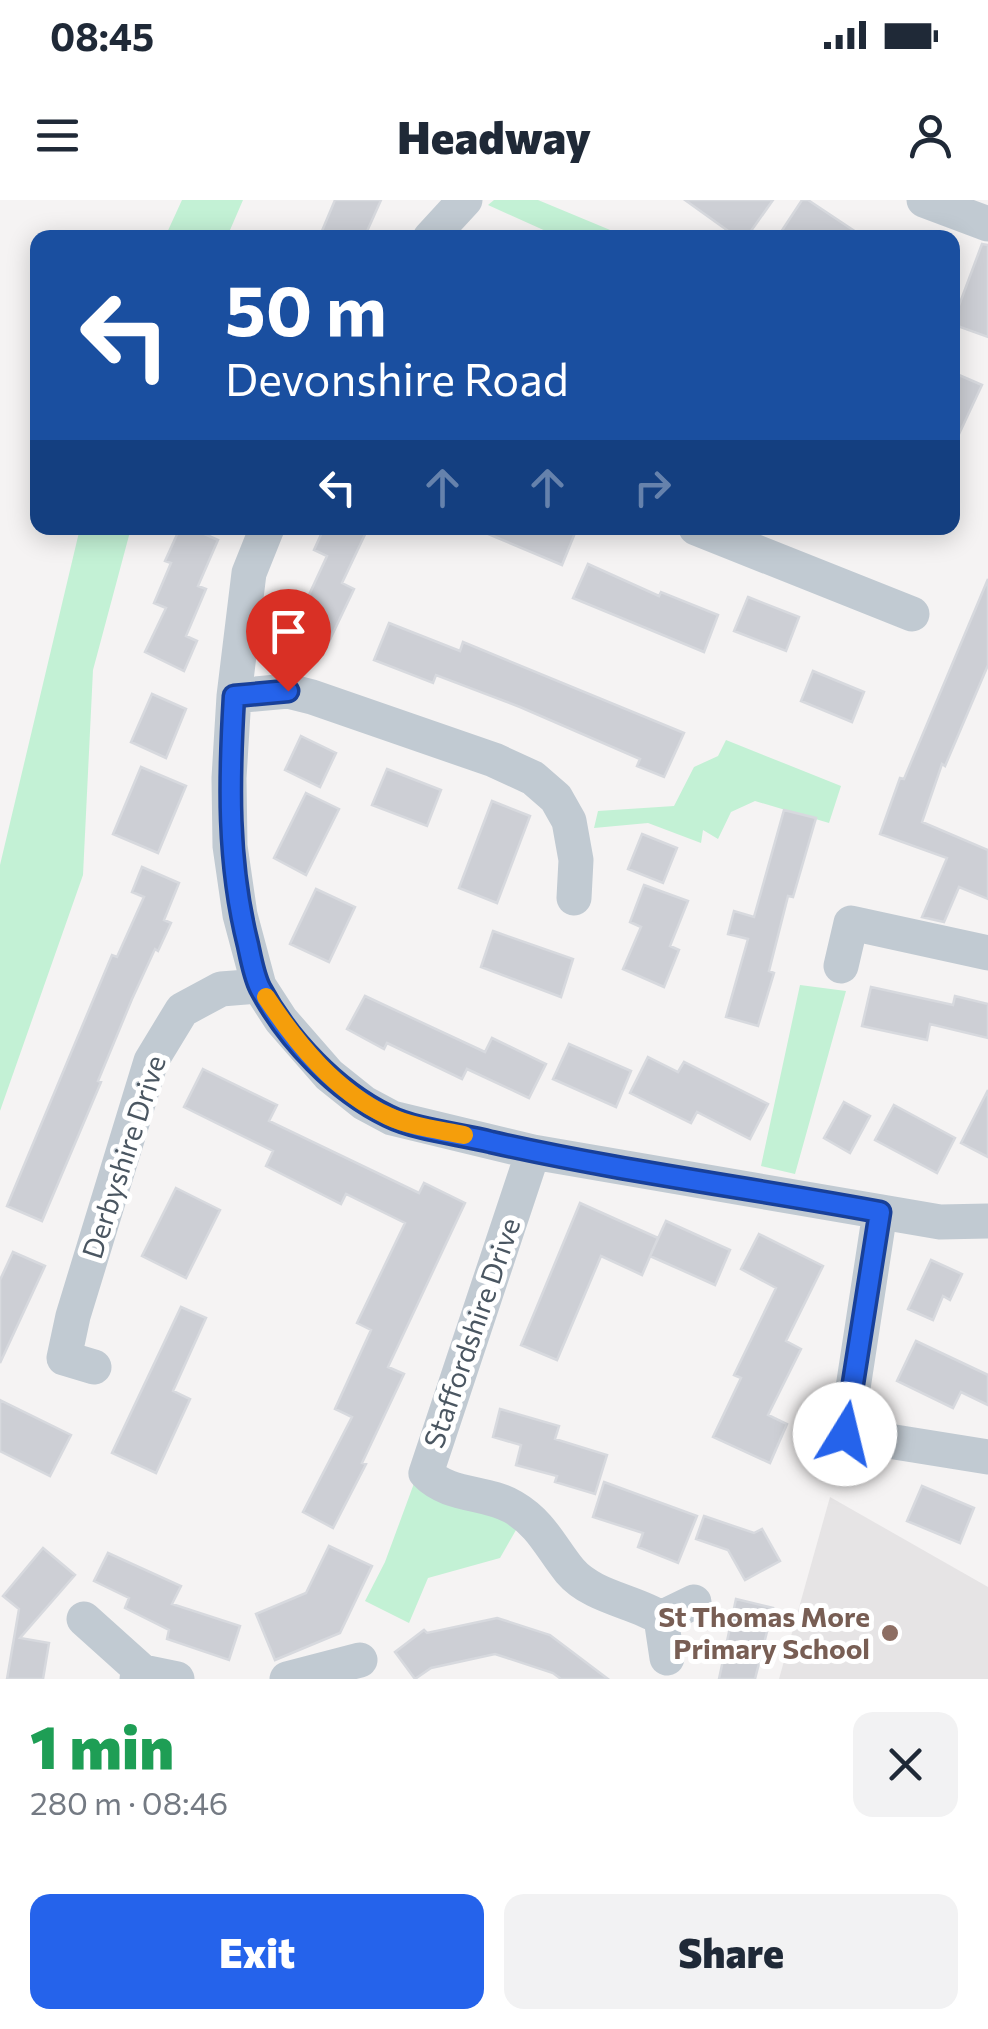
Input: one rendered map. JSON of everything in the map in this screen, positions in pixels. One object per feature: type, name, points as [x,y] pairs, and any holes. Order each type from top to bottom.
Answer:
[{"type":"street","points":[[437,230],[465,200]]},
{"type":"street","points":[[924,200],[988,224]]},
{"type":"street","points":[[265,535],[250,574],[234,696],[230,846],[240,915],[259,986],[281,1020],[328,1075],[364,1103],[392,1118],[533,1152],[940,1222],[988,1221]]},
{"type":"street","points":[[714,535],[912,614]]},
{"type":"street","points":[[234,696],[288,691],[312,697],[494,760],[533,778],[556,798],[569,821],[576,860],[572,898]]},
{"type":"street","points":[[841,966],[851,923],[988,953]]},
{"type":"street","name":"Derbyshire Drive","points":[[94,1367],[64,1358],[73,1316],[151,1060],[182,1010],[221,989],[259,986]]},
{"type":"street","name":"Staffordshire Drive","points":[[533,1152],[426,1473],[435,1482],[512,1506],[548,1536],[571,1572],[661,1618]]},
{"type":"street","points":[[880,1212],[843,1450],[988,1457]]},
{"type":"street","points":[[667,1658],[661,1618],[694,1602]]},
{"type":"street","points":[[84,1619],[152,1677]]},
{"type":"street","points":[[286,1679],[363,1660]]},
{"type":"shaded area","name":"St Thomas More Primary School","points":[[830,1497],[988,1587],[988,1679],[779,1679]]},
{"type":"green space","points":[[182,200],[243,200],[230,230],[168,230]]},
{"type":"green space","points":[[494,200],[538,200],[610,230],[543,230],[488,205]]},
{"type":"green space","points":[[78,535],[129,535],[93,670],[83,875],[0,1111],[0,865]]},
{"type":"green space","points":[[726,740],[841,786],[829,823],[755,801],[731,812],[718,839],[703,830],[701,843],[648,823],[594,828],[598,811],[674,806],[694,767],[718,756]]},
{"type":"green space","points":[[800,985],[846,991],[795,1174],[761,1166]]},
{"type":"green space","points":[[416,1478],[520,1523],[500,1558],[428,1578],[409,1623],[365,1601],[385,1562]]},
{"type":"building","points":[[335,200],[381,200],[368,230],[322,230]]},
{"type":"building","points":[[685,200],[773,200],[752,230],[727,230]]},
{"type":"building","points":[[802,200],[808,200],[853,230],[782,230]]},
{"type":"building","points":[[982,244],[988,245],[988,337],[960,327],[960,303]]},
{"type":"building","points":[[960,375],[982,385],[960,432]]},
{"type":"building","points":[[177,535],[207,535],[218,540],[198,586],[206,589],[186,636],[197,641],[184,671],[145,652],[166,608],[154,603],[171,563],[165,561]]},
{"type":"building","points":[[321,535],[365,535],[342,583],[354,589],[323,654],[289,638],[327,556],[314,550]]},
{"type":"building","points":[[491,535],[574,535],[562,565]]},
{"type":"building","points":[[588,564],[659,596],[661,592],[718,615],[704,652],[573,598]]},
{"type":"building","points":[[988,579],[988,665],[945,766],[942,764],[922,822],[988,850],[988,899],[959,887],[944,922],[922,917],[947,858],[880,834],[900,778],[904,779]]},
{"type":"building","points":[[748,597],[799,617],[786,651],[734,631]]},
{"type":"building","points":[[389,623],[460,651],[463,642],[684,733],[664,777],[637,766],[640,759],[520,707],[436,675],[433,683],[374,660]]},
{"type":"building","points":[[813,671],[864,692],[852,722],[801,701]]},
{"type":"building","points":[[152,694],[186,709],[166,758],[131,742]]},
{"type":"building","points":[[301,736],[336,753],[320,787],[285,770]]},
{"type":"building","points":[[141,767],[186,786],[158,853],[113,834]]},
{"type":"building","points":[[387,769],[441,790],[427,826],[372,805]]},
{"type":"building","points":[[306,793],[339,809],[306,875],[274,858]]},
{"type":"building","points":[[492,801],[530,816],[497,903],[459,888]]},
{"type":"building","points":[[784,810],[816,818],[793,897],[788,896],[769,971],[774,973],[758,1026],[726,1017],[748,939],[728,934],[734,911],[754,917]]},
{"type":"building","points":[[642,834],[677,848],[663,883],[628,869]]},
{"type":"building","points":[[142,867],[179,883],[164,920],[171,923],[132,999],[42,1221],[7,1206],[112,955],[117,957],[144,897],[132,892]]},
{"type":"building","points":[[644,885],[688,901],[670,946],[679,950],[664,987],[623,969],[641,927],[630,922]]},
{"type":"building","points":[[316,889],[355,907],[329,962],[290,944]]},
{"type":"building","points":[[493,931],[573,959],[561,997],[481,967]]},
{"type":"building","points":[[871,987],[953,1005],[955,996],[988,1004],[988,1038],[930,1024],[927,1040],[862,1026]]},
{"type":"building","points":[[365,996],[485,1052],[492,1038],[546,1064],[529,1098],[467,1069],[462,1079],[387,1043],[384,1049],[347,1029]]},
{"type":"building","points":[[569,1044],[631,1071],[616,1107],[553,1079]]},
{"type":"building","points":[[648,1057],[678,1072],[684,1062],[768,1104],[750,1139],[697,1112],[691,1123],[630,1093]]},
{"type":"building","points":[[203,1069],[277,1105],[269,1121],[419,1193],[424,1183],[465,1203],[388,1367],[404,1374],[362,1463],[366,1464],[333,1528],[303,1512],[352,1417],[335,1409],[371,1330],[357,1323],[405,1223],[346,1194],[341,1204],[266,1166],[273,1151],[184,1107]]},
{"type":"building","points":[[988,1090],[988,1157],[961,1143]]},
{"type":"building","points":[[844,1102],[870,1116],[850,1153],[824,1138]]},
{"type":"building","points":[[894,1105],[955,1138],[937,1173],[875,1140]]},
{"type":"building","points":[[176,1188],[220,1210],[186,1278],[142,1256]]},
{"type":"building","points":[[580,1203],[658,1238],[642,1275],[601,1256],[557,1360],[521,1345]]},
{"type":"building","points":[[666,1221],[730,1250],[715,1285],[650,1256]]},
{"type":"building","points":[[759,1234],[823,1266],[786,1341],[801,1349],[768,1415],[787,1424],[770,1463],[713,1437],[741,1378],[734,1375],[776,1288],[741,1269]]},
{"type":"building","points":[[13,1252],[45,1266],[0,1363],[0,1280]]},
{"type":"building","points":[[931,1260],[962,1274],[950,1300],[943,1296],[933,1320],[908,1309]]},
{"type":"building","points":[[181,1307],[206,1318],[173,1391],[190,1399],[156,1473],[112,1453]]},
{"type":"building","points":[[916,1341],[988,1375],[988,1405],[961,1392],[953,1408],[897,1381]]},
{"type":"building","points":[[0,1400],[71,1435],[50,1476],[0,1451]]},
{"type":"building","points":[[500,1409],[559,1426],[555,1439],[607,1455],[595,1494],[555,1482],[557,1476],[516,1465],[521,1445],[493,1437]]},
{"type":"building","points":[[604,1482],[697,1516],[678,1563],[638,1547],[643,1533],[593,1517]]},
{"type":"building","points":[[922,1486],[974,1508],[960,1543],[907,1521]]},
{"type":"building","points":[[704,1516],[754,1533],[762,1529],[780,1561],[745,1580],[728,1550],[696,1539]]},
{"type":"building","points":[[329,1546],[372,1566],[340,1633],[275,1660],[256,1614],[306,1593]]},
{"type":"building","points":[[43,1548],[75,1575],[20,1638],[49,1643],[43,1679],[7,1679],[19,1609],[3,1596]]},
{"type":"building","points":[[108,1553],[181,1586],[172,1604],[240,1626],[229,1660],[167,1639],[169,1630],[125,1608],[129,1598],[94,1581]]},
{"type":"building","points":[[736,1599],[773,1608],[755,1679],[719,1679]]},
{"type":"building","points":[[497,1618],[550,1635],[608,1679],[561,1679],[495,1654],[431,1668],[415,1679],[395,1652],[424,1630],[427,1633]]},
{"type":"slow traffic","points":[[266,997],[328,1075],[364,1103],[392,1118],[464,1135]]},
{"type":"place","name":"St Thomas More Primary School","points":[[890,1633]]},
{"type":"route","points":[[288,691],[234,696],[229,778],[230,846],[240,915],[259,986],[281,1020],[328,1075],[364,1103],[392,1118],[533,1152],[880,1212],[845,1434]]}]
